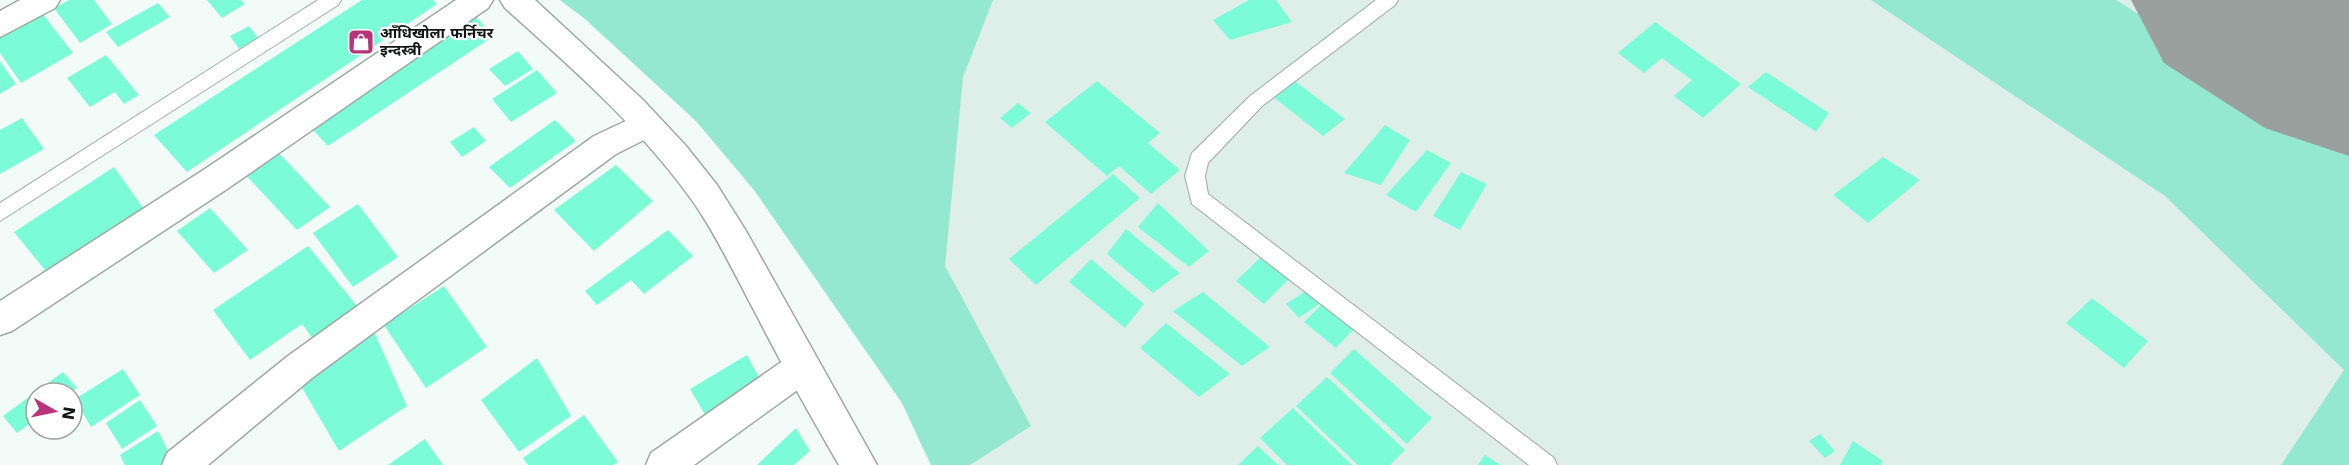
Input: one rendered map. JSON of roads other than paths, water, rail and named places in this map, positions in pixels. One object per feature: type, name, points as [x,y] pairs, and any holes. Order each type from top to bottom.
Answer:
[{"type":"street","points":[[0,26],[45,0]]},
{"type":"street","points":[[0,320],[216,179],[478,0]]},
{"type":"street","points":[[515,0],[566,44],[645,125],[696,182],[733,240],[802,368],[859,465]]},
{"type":"street","points":[[180,465],[300,367],[605,145],[645,125]]},
{"type":"street","points":[[664,465],[802,368]]},
{"type":"lane","points":[[0,213],[332,0]]},
{"type":"lane","points":[[1389,0],[1256,101],[1199,159],[1195,176],[1199,198],[1546,465]]},
{"type":"place","name":"आँधिखोला फर्निचर इन्दस्त्री","points":[[361,42]]}]
